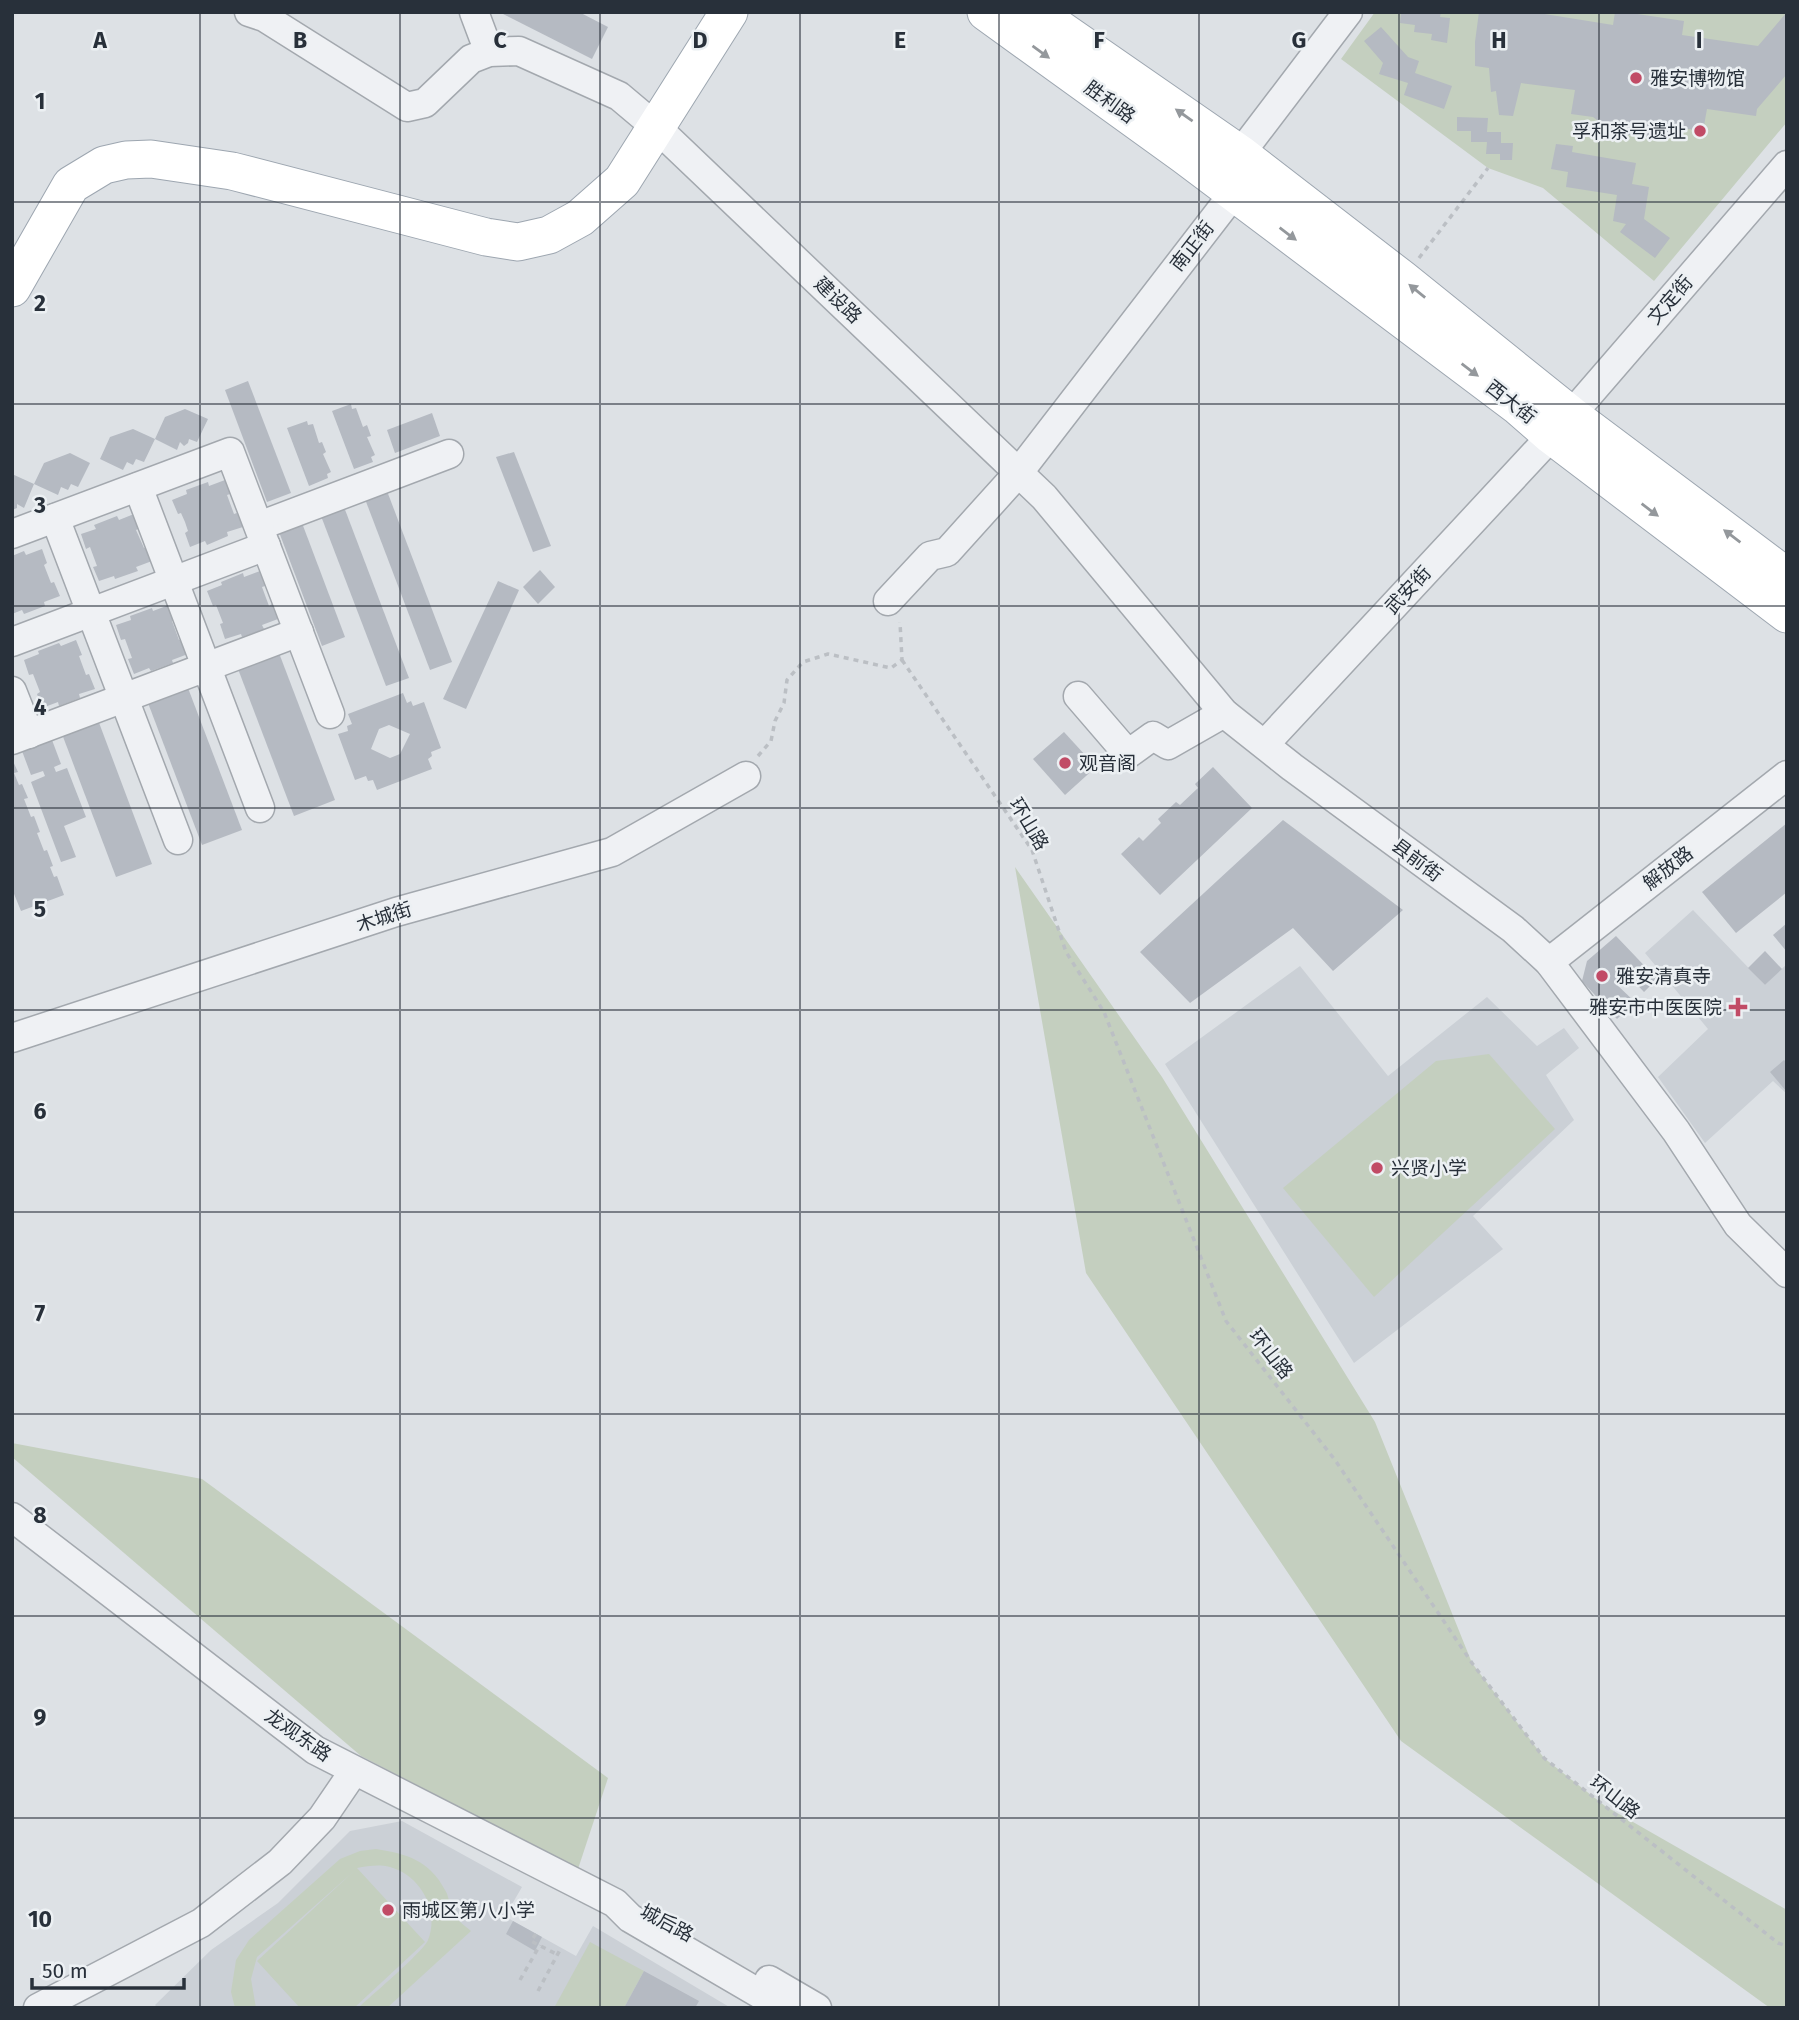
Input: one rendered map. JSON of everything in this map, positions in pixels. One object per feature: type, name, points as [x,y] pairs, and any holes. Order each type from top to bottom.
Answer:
[{"type":"main road","points":[[12,288],[71,185],[104,165],[151,159],[232,171],[441,228],[518,242],[549,235],[580,218],[622,181],[729,12]]},
{"type":"main road","name":"胜利路","points":[[986,12],[1234,193]]},
{"type":"main road","name":"胜利路","points":[[1035,12],[1240,154]]},
{"type":"main road","name":"西大街","points":[[1240,154],[1402,279],[1561,425],[1787,614]]},
{"type":"main road","name":"西大街","points":[[1234,193],[1519,407],[1561,425],[1787,577]]},
{"type":"street","points":[[249,12],[264,18],[407,107],[425,103],[471,59],[489,52],[474,12]]},
{"type":"street","name":"南正街","points":[[894,606],[930,556],[947,552],[1019,472],[1234,193],[1240,154],[1348,12]]},
{"type":"street","name":"建设路","points":[[489,52],[519,51],[619,96],[657,128],[1019,472]]},
{"type":"street","name":"文定街","points":[[1561,425],[1787,165]]},
{"type":"street","name":"武安街","points":[[1265,744],[1561,425]]},
{"type":"street","points":[[12,534],[230,452],[330,714]]},
{"type":"street","points":[[12,642],[174,581],[262,536],[449,454]]},
{"type":"street","name":"县前街","points":[[1019,472],[1044,496],[1224,713],[1292,767],[1513,929],[1549,962],[1676,1131],[1738,1225],[1783,1261]]},
{"type":"street","points":[[138,487],[260,808]]},
{"type":"street","points":[[55,518],[178,840]]},
{"type":"street","points":[[12,691],[20,737],[299,632]]},
{"type":"street","points":[[1078,696],[1128,754],[1153,736],[1168,745],[1224,713]]},
{"type":"street","name":"解放路","points":[[1549,962],[1787,775]]},
{"type":"street","name":"木城街","points":[[12,1038],[397,912],[612,852],[746,776]]},
{"type":"street","name":"龙观东路","points":[[12,1517],[315,1750],[615,1903]]},
{"type":"street","points":[[38,2008],[201,1923],[280,1862],[322,1818],[354,1771]]},
{"type":"street","name":"城后路","points":[[615,1903],[630,1918],[783,2008]]},
{"type":"street","name":"城后路","points":[[615,1903],[639,1905],[817,2008]]},
{"type":"path","points":[[1402,279],[1488,168]]},
{"type":"path","points":[[746,776],[758,755],[771,741],[775,721],[784,703],[788,680],[803,662],[828,654],[891,668],[902,660],[894,606]]},
{"type":"path","name":"环山路","points":[[902,660],[1032,850],[1066,953],[1104,1012],[1226,1321],[1335,1460],[1472,1663],[1545,1758],[1778,1943],[1787,1946]]},
{"type":"path","points":[[536,1934],[531,1941],[558,1955]]},
{"type":"path","points":[[520,1980],[540,1945]]},
{"type":"path","points":[[538,1991],[561,1948]]},
{"type":"shaded area","name":"雅安市中医医院","points":[[1693,910],[1765,985],[1787,964],[1787,1094],[1773,1081],[1705,1143],[1658,1077],[1708,1029],[1645,953]]},
{"type":"shaded area","name":"兴贤小学","points":[[1300,966],[1388,1076],[1487,997],[1537,1046],[1564,1028],[1579,1048],[1546,1075],[1574,1120],[1473,1216],[1503,1249],[1354,1363],[1165,1064]]},
{"type":"shaded area","name":"雨城区第八小学","points":[[402,1821],[522,1887],[505,1916],[513,1921],[576,1956],[593,1926],[731,2008],[158,2008],[155,2005],[211,1950],[278,1903],[350,1831]]},
{"type":"green space","points":[[1375,12],[1787,12],[1787,122],[1654,281],[1543,188],[1488,168],[1341,59]]},
{"type":"green space","points":[[1015,867],[1162,1077],[1375,1422],[1472,1663],[1544,1758],[1605,1806],[1787,1910],[1787,2008],[1770,2008],[1401,1741],[1086,1273]]},
{"type":"green space","points":[[1489,1054],[1555,1129],[1374,1297],[1283,1188],[1436,1061]]},
{"type":"green space","points":[[12,1443],[202,1479],[608,1778],[578,1869],[361,1756],[12,1457]]},
{"type":"green space","points":[[376,1849],[407,1856],[424,1865],[439,1880],[453,1914],[471,1931],[387,2008],[358,2008],[424,1946],[431,1929],[431,1917],[425,1895],[401,1871],[382,1866],[357,1868],[425,1942],[354,2008],[300,2008],[257,1961],[353,1872],[257,1957],[251,1979],[256,2008],[235,2008],[231,1992],[236,1960],[249,1940],[340,1859],[360,1851]]},
{"type":"green space","points":[[590,1942],[644,1971],[624,2008],[554,2008]]},
{"type":"building","points":[[499,12],[579,12],[608,27],[592,59]]},
{"type":"building","points":[[1401,12],[1441,12],[1440,17],[1450,18],[1447,43],[1431,40],[1432,34],[1414,32],[1415,25],[1400,23]]},
{"type":"building","name":"雅安博物馆","points":[[1479,12],[1532,12],[1613,25],[1615,12],[1624,12],[1684,21],[1682,35],[1758,46],[1787,12],[1787,74],[1757,109],[1756,116],[1707,109],[1703,131],[1681,128],[1661,137],[1633,136],[1610,130],[1593,117],[1571,114],[1575,90],[1521,83],[1513,116],[1499,115],[1496,91],[1491,92],[1489,68],[1475,66]]},
{"type":"building","points":[[1381,27],[1408,57],[1419,61],[1415,73],[1452,86],[1444,109],[1404,95],[1408,83],[1379,74],[1383,63],[1364,41]]},
{"type":"building","points":[[1457,117],[1488,118],[1487,132],[1501,132],[1501,143],[1513,143],[1512,160],[1500,160],[1500,154],[1486,154],[1487,142],[1471,142],[1471,131],[1457,131]]},
{"type":"building","points":[[1556,144],[1573,146],[1572,152],[1636,163],[1632,184],[1649,187],[1644,219],[1670,238],[1655,258],[1620,232],[1626,224],[1613,221],[1617,195],[1566,187],[1568,172],[1551,169]]},
{"type":"building","points":[[248,381],[291,493],[267,502],[225,390]]},
{"type":"building","points":[[351,404],[352,409],[356,408],[363,427],[367,425],[371,436],[367,437],[375,455],[371,457],[373,462],[354,469],[332,411]]},
{"type":"building","points":[[185,409],[208,419],[197,442],[189,439],[184,446],[180,442],[177,450],[155,439],[165,417]]},
{"type":"building","points":[[432,413],[440,436],[395,453],[387,430]]},
{"type":"building","points":[[307,421],[308,425],[313,424],[319,443],[322,442],[326,452],[323,454],[331,472],[327,474],[328,478],[309,486],[287,428]]},
{"type":"building","points":[[133,429],[155,439],[144,462],[136,459],[133,465],[127,462],[123,470],[100,459],[110,437]]},
{"type":"building","points":[[514,452],[551,546],[533,552],[496,457]]},
{"type":"building","points":[[70,453],[90,463],[78,487],[71,484],[68,490],[61,487],[58,495],[34,484],[44,463]]},
{"type":"building","points":[[12,474],[34,484],[24,508],[17,504],[17,508],[12,510]]},
{"type":"building","points":[[225,480],[234,514],[237,513],[243,527],[227,532],[228,536],[207,545],[205,541],[190,547],[185,533],[188,531],[185,522],[172,500],[187,494],[186,490],[208,482],[209,486]]},
{"type":"building","points":[[387,491],[452,662],[430,670],[365,499]]},
{"type":"building","points":[[344,507],[409,678],[386,686],[321,516]]},
{"type":"building","points":[[134,514],[140,528],[136,530],[152,561],[136,567],[138,571],[99,581],[93,567],[97,566],[90,547],[86,549],[81,534],[96,529],[94,525],[117,516],[119,520]]},
{"type":"building","points":[[302,523],[345,637],[322,646],[279,532]]},
{"type":"building","points":[[42,549],[47,563],[44,565],[60,596],[44,602],[45,606],[24,614],[22,610],[12,614],[12,556],[24,551],[26,555]]},
{"type":"building","points":[[540,570],[555,587],[538,604],[523,587]]},
{"type":"building","points":[[260,571],[269,606],[272,604],[278,619],[262,625],[264,629],[242,637],[241,634],[225,639],[220,624],[223,623],[207,591],[243,573],[244,577]]},
{"type":"building","points":[[498,581],[519,590],[466,709],[443,699]]},
{"type":"building","points":[[169,605],[179,640],[182,639],[188,654],[172,660],[173,663],[134,674],[128,659],[132,658],[116,625],[131,620],[130,616]]},
{"type":"building","points":[[76,640],[86,675],[89,674],[95,689],[79,694],[80,698],[59,706],[58,702],[42,708],[37,694],[40,692],[33,674],[29,675],[24,660],[39,654],[38,651]]},
{"type":"building","points":[[279,653],[335,800],[294,816],[238,669]]},
{"type":"building","points":[[188,688],[242,830],[202,845],[148,703]]},
{"type":"building","points":[[403,693],[407,703],[411,701],[413,706],[424,702],[441,748],[431,752],[432,756],[428,759],[432,769],[377,790],[373,780],[368,781],[366,776],[355,780],[338,734],[348,731],[347,726],[352,724],[348,714]],"holes":[[[389,725],[410,734],[400,754],[390,758],[371,749],[379,729]]]},
{"type":"building","points":[[98,720],[152,864],[116,877],[62,734]]},
{"type":"building","name":"观音阁","points":[[1064,732],[1096,767],[1065,795],[1033,759]]},
{"type":"building","points":[[52,740],[61,764],[54,767],[56,772],[67,768],[86,817],[64,826],[76,857],[61,862],[31,782],[45,776],[43,771],[31,775],[22,751]]},
{"type":"building","points":[[12,759],[18,772],[14,773],[28,798],[24,799],[31,817],[34,816],[40,832],[37,833],[44,851],[47,850],[53,866],[50,867],[54,877],[57,876],[64,895],[21,911],[12,889]]},
{"type":"building","points":[[1213,767],[1252,808],[1160,895],[1121,854],[1139,837],[1143,841],[1161,823],[1158,819],[1176,802],[1180,805],[1198,788],[1195,784]]},
{"type":"building","points":[[1283,820],[1403,910],[1333,971],[1293,928],[1190,1003],[1140,952]]},
{"type":"building","points":[[1787,823],[1787,892],[1736,933],[1702,892]]},
{"type":"building","points":[[1787,923],[1787,952],[1773,935]]},
{"type":"building","name":"雅安清真寺","points":[[1616,936],[1657,979],[1644,992],[1625,972],[1615,983],[1635,1002],[1617,1019],[1582,981],[1587,961]]},
{"type":"building","points":[[1765,951],[1782,969],[1765,985],[1748,968]]},
{"type":"building","points":[[1784,1060],[1787,1063],[1787,1092],[1770,1072]]},
{"type":"building","points":[[513,1921],[542,1937],[535,1951],[506,1934]]},
{"type":"building","points":[[644,1971],[699,2001],[695,2008],[624,2008]]},
{"type":"place","name":"雅安博物馆","points":[[1636,78]]},
{"type":"place","name":"孚和茶号遗址","points":[[1700,131]]},
{"type":"place","name":"观音阁","points":[[1065,763]]},
{"type":"place","name":"雅安清真寺","points":[[1602,976]]},
{"type":"place","name":"雅安市中医医院","points":[[1738,1007]]},
{"type":"place","name":"兴贤小学","points":[[1377,1168]]},
{"type":"place","name":"雨城区第八小学","points":[[388,1910]]}]
